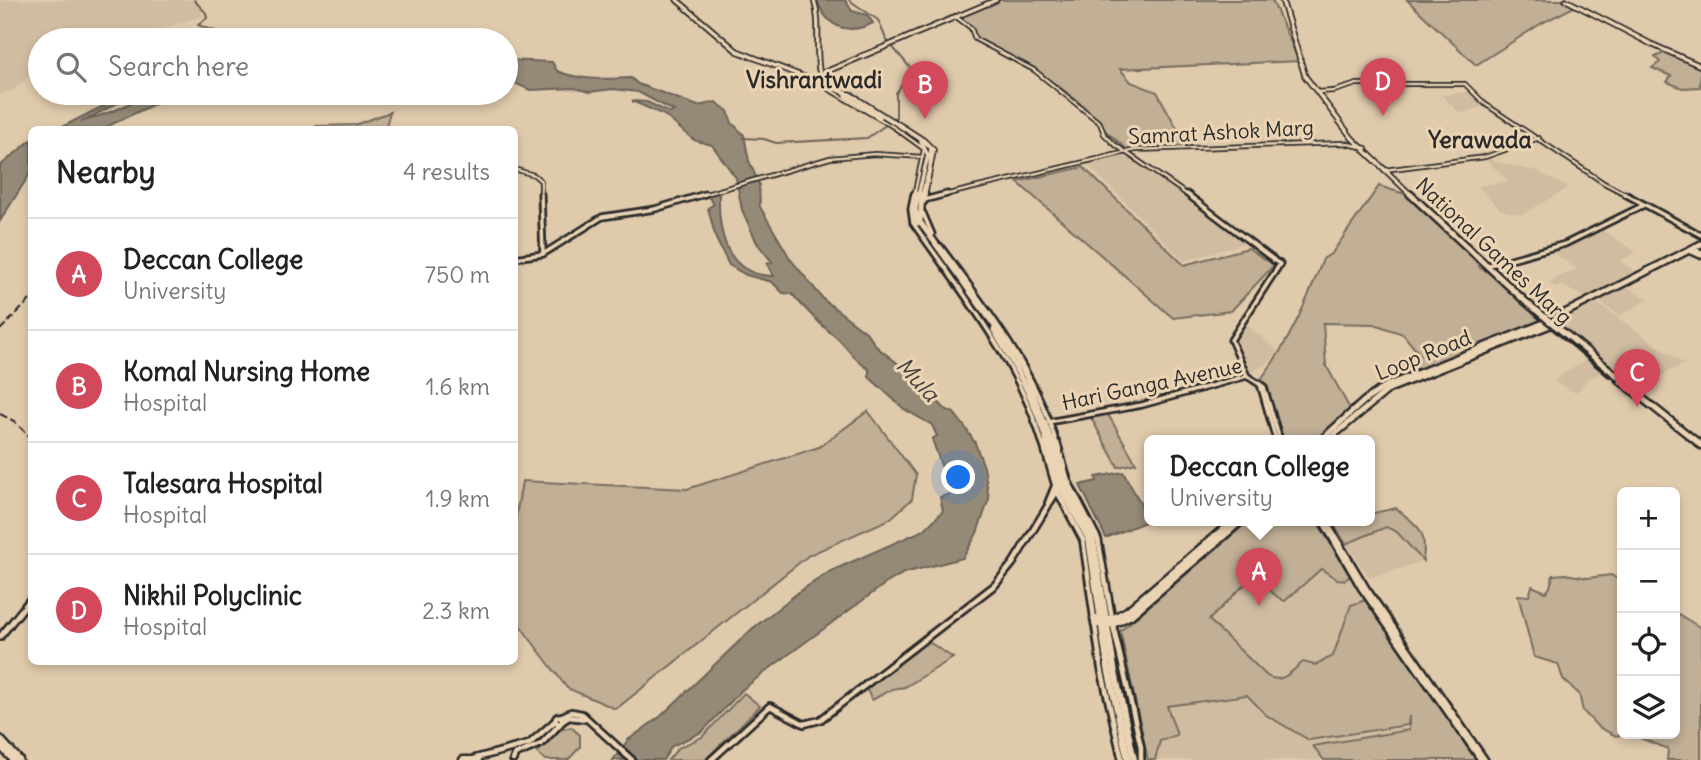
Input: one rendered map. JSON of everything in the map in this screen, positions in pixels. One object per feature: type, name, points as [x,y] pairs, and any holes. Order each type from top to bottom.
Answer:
[{"type":"highway","points":[[1692,250],[1701,253],[1701,245]]},
{"type":"main road","points":[[675,0],[739,54],[817,76],[891,122]]},
{"type":"main road","points":[[814,0],[819,22],[817,76]]},
{"type":"main road","points":[[817,76],[998,0]]},
{"type":"main road","name":"National Games Marg","points":[[1282,0],[1293,29],[1303,72],[1337,121],[1549,323],[1701,443]]},
{"type":"main road","points":[[1569,1],[1701,65]]},
{"type":"main road","points":[[729,47],[755,58],[817,76],[858,98],[925,146],[929,158],[915,213],[919,227],[1004,344],[1044,422],[1061,483],[1089,539],[1128,760]]},
{"type":"main road","points":[[817,76],[826,70]]},
{"type":"main road","points":[[1549,323],[1701,245]]},
{"type":"main road","points":[[1549,323],[1701,245]]},
{"type":"main road","points":[[1480,258],[1536,310],[1681,427]]},
{"type":"main road","name":"National Games Marg","points":[[1480,258],[1549,323]]},
{"type":"main road","name":"Loop Road","points":[[1327,435],[1364,401],[1386,386],[1549,323]]},
{"type":"main road","name":"Loop Road","points":[[1334,435],[1368,404],[1390,389],[1549,323]]},
{"type":"main road","points":[[1104,621],[1127,611],[1227,526]]},
{"type":"main road","points":[[1104,621],[1131,615],[1235,526]]},
{"type":"main road","points":[[1104,621],[1134,760]]},
{"type":"main road","points":[[0,739],[19,760]]},
{"type":"main road","points":[[0,746],[13,760]]},
{"type":"main road","points":[[463,760],[478,760]]},
{"type":"street","points":[[1569,1],[1578,0]]},
{"type":"street","points":[[957,17],[971,28],[975,38],[1034,70],[1100,123],[1106,136],[1280,264],[1231,340],[1247,376]]},
{"type":"street","points":[[826,70],[892,45]]},
{"type":"street","points":[[1318,92],[1357,84],[1465,84],[1483,102],[1603,183],[1701,235]]},
{"type":"street","points":[[518,257],[543,254],[599,218],[655,209],[835,157],[870,154],[929,158],[933,148],[921,136],[891,122]]},
{"type":"street","points":[[1386,169],[1485,157],[1539,138]]},
{"type":"street","name":"Samrat Ashok Marg","points":[[920,199],[1127,151],[1338,143],[1364,148]]},
{"type":"street","points":[[518,170],[534,175],[541,181],[543,254]]},
{"type":"street","points":[[1489,265],[1565,244],[1644,205]]},
{"type":"street","name":"Hari Ganga Avenue","points":[[1044,422],[1142,404],[1247,376],[1259,382],[1276,435]]},
{"type":"street","points":[[1061,483],[1060,498],[1083,540],[1141,747],[1141,760]]},
{"type":"street","points":[[712,760],[770,706],[776,706],[799,723],[812,724],[820,720],[995,585],[1013,563],[1061,483]]},
{"type":"street","points":[[1061,483],[1098,539],[1104,621],[1101,668],[1122,760]]},
{"type":"street","points":[[1050,502],[1060,498]]},
{"type":"street","points":[[1328,526],[1362,589],[1483,760]]},
{"type":"street","points":[[0,637],[28,602]]},
{"type":"street","points":[[0,629],[9,625]]},
{"type":"street","points":[[471,759],[529,746],[569,717],[588,719],[632,760]]},
{"type":"street","points":[[513,760],[516,755],[541,744],[560,721]]},
{"type":"shaded area","points":[[0,0],[197,0],[203,16],[164,28],[28,28],[28,78],[12,91],[0,95]]},
{"type":"shaded area","points":[[816,0],[845,0],[852,11],[867,15],[873,23],[855,29],[837,26],[825,16]]},
{"type":"shaded area","points":[[998,0],[1272,0],[1299,61],[1120,69],[1131,82],[1157,92],[1188,148],[1129,151],[1101,127],[1088,110],[1058,86],[975,39],[971,27],[959,17]]},
{"type":"shaded area","points":[[1407,0],[1565,0],[1576,6],[1542,23],[1476,65]]},
{"type":"shaded area","points":[[1666,52],[1701,67],[1700,87],[1682,88],[1667,82],[1671,76],[1652,68],[1660,62],[1655,57]]},
{"type":"shaded area","points":[[518,61],[552,62],[557,71],[585,78],[631,78],[638,84],[698,106],[716,102],[728,111],[732,123],[744,135],[749,161],[759,184],[760,207],[791,260],[824,300],[866,332],[878,348],[915,377],[945,409],[954,413],[975,443],[984,467],[989,499],[977,533],[963,558],[904,573],[885,584],[743,689],[702,732],[672,746],[663,760],[613,760],[628,740],[661,716],[752,629],[800,591],[831,571],[924,530],[943,511],[940,497],[951,494],[932,439],[937,436],[932,425],[904,409],[869,377],[869,369],[792,294],[783,293],[772,282],[746,275],[729,265],[716,239],[708,208],[714,204],[706,194],[719,194],[723,237],[735,260],[745,269],[774,276],[767,264],[772,262],[757,243],[742,210],[736,178],[712,145],[694,140],[664,115],[632,101],[647,102],[670,113],[674,111],[638,92],[613,89],[589,92],[575,88],[530,90],[518,84]]},
{"type":"shaded area","points":[[1471,91],[1487,105],[1463,113],[1458,112],[1441,95]]},
{"type":"shaded area","points":[[105,105],[114,105],[81,122],[126,105],[152,105],[108,126],[64,126]]},
{"type":"shaded area","points":[[390,112],[386,126],[316,126],[355,125]]},
{"type":"shaded area","points":[[28,143],[28,177],[0,221],[0,166]]},
{"type":"shaded area","points":[[1127,154],[1198,202],[1245,243],[1184,261],[1085,162]]},
{"type":"shaded area","points":[[1490,158],[1495,162],[1538,171],[1568,188],[1522,215],[1501,210],[1477,186],[1509,181],[1485,159]]},
{"type":"shaded area","points":[[1083,167],[1184,265],[1248,248],[1274,265],[1231,311],[1173,318],[1017,182]]},
{"type":"shaded area","points":[[1379,186],[1408,195],[1477,261],[1480,268],[1490,273],[1541,321],[1411,375],[1400,360],[1420,355],[1403,334],[1374,324],[1323,323],[1326,365],[1350,409],[1323,435],[1280,435],[1266,384],[1261,379],[1296,321],[1323,259],[1332,253]]},
{"type":"shaded area","points":[[1600,228],[1636,252],[1620,261],[1636,272],[1588,299],[1562,286],[1556,288],[1548,282],[1577,269],[1549,250]]},
{"type":"shaded area","points":[[1624,286],[1649,299],[1620,316],[1598,301]]},
{"type":"shaded area","points":[[1597,303],[1684,364],[1637,388],[1555,325]]},
{"type":"shaded area","points":[[1244,322],[1278,351],[1268,363],[1250,372],[1237,341],[1242,331],[1239,329]]},
{"type":"shaded area","points":[[1586,359],[1603,372],[1589,378],[1576,393],[1553,381]]},
{"type":"shaded area","points":[[868,411],[916,475],[912,499],[890,519],[809,555],[616,709],[567,688],[518,623],[518,504],[522,481],[687,489],[819,447]]},
{"type":"shaded area","points":[[1106,411],[1136,463],[1118,467],[1089,414]]},
{"type":"shaded area","points":[[1123,472],[1144,509],[1144,522],[1106,538],[1080,485],[1097,481],[1096,477]]},
{"type":"shaded area","points":[[1396,508],[1420,530],[1424,542],[1423,561],[1397,532],[1386,527],[1346,544],[1335,526],[1375,526],[1375,513]]},
{"type":"shaded area","points":[[1241,526],[1322,526],[1355,582],[1477,760],[1146,760],[1118,630]]},
{"type":"shaded area","points":[[1243,526],[1320,526],[1350,576],[1345,580],[1337,579],[1321,569],[1285,601],[1260,581],[1250,579],[1209,620],[1267,676],[1277,679],[1286,676],[1303,662],[1315,665],[1333,656],[1351,605],[1366,600],[1476,760],[1324,760],[1313,746],[1409,730],[1409,716],[1408,725],[1309,740],[1266,715],[1247,695],[1167,706],[1177,735],[1160,741],[1155,760],[1148,760],[1120,631]]},
{"type":"shaded area","points":[[1383,526],[1397,532],[1423,561],[1370,578],[1346,544]]},
{"type":"shaded area","points":[[1553,575],[1588,578],[1611,575],[1617,579],[1617,736],[1598,727],[1583,711],[1579,694],[1563,679],[1558,664],[1534,657],[1518,595],[1529,596],[1532,586],[1546,592]]},
{"type":"shaded area","points":[[1680,615],[1701,628],[1701,760],[1667,760],[1668,749],[1643,739],[1680,739]]},
{"type":"shaded area","points":[[926,640],[953,658],[905,687],[892,689],[872,700],[865,686]]},
{"type":"shaded area","points":[[744,693],[760,706],[705,760],[668,760],[678,748],[702,737]]},
{"type":"shaded area","points":[[571,727],[580,735],[580,747],[568,760],[546,760],[537,753],[559,730]]},
{"type":"waterway","points":[[194,0],[206,13],[207,18],[198,25],[206,28]]},
{"type":"waterway","points":[[743,138],[764,139],[776,143],[867,138],[896,118],[896,93],[912,70],[886,39],[878,20],[849,0]]},
{"type":"railway","points":[[0,330],[28,302]]},
{"type":"railway","points":[[0,414],[14,421],[28,435]]},
{"type":"place","name":"Nikhil Polyclinic","points":[[1383,116]]},
{"type":"place","name":"Komal Nursing Home","points":[[925,119]]},
{"type":"place","name":"Talesara Hospital","points":[[1637,407]]},
{"type":"place","name":"Deccan College","points":[[1259,606]]},
{"type":"district","name":"Vishrantwadi","points":[[814,79]]},
{"type":"district","name":"Yerawada","points":[[1480,139]]},
{"type":"water label","name":"Mula","points":[[918,379]]}]
